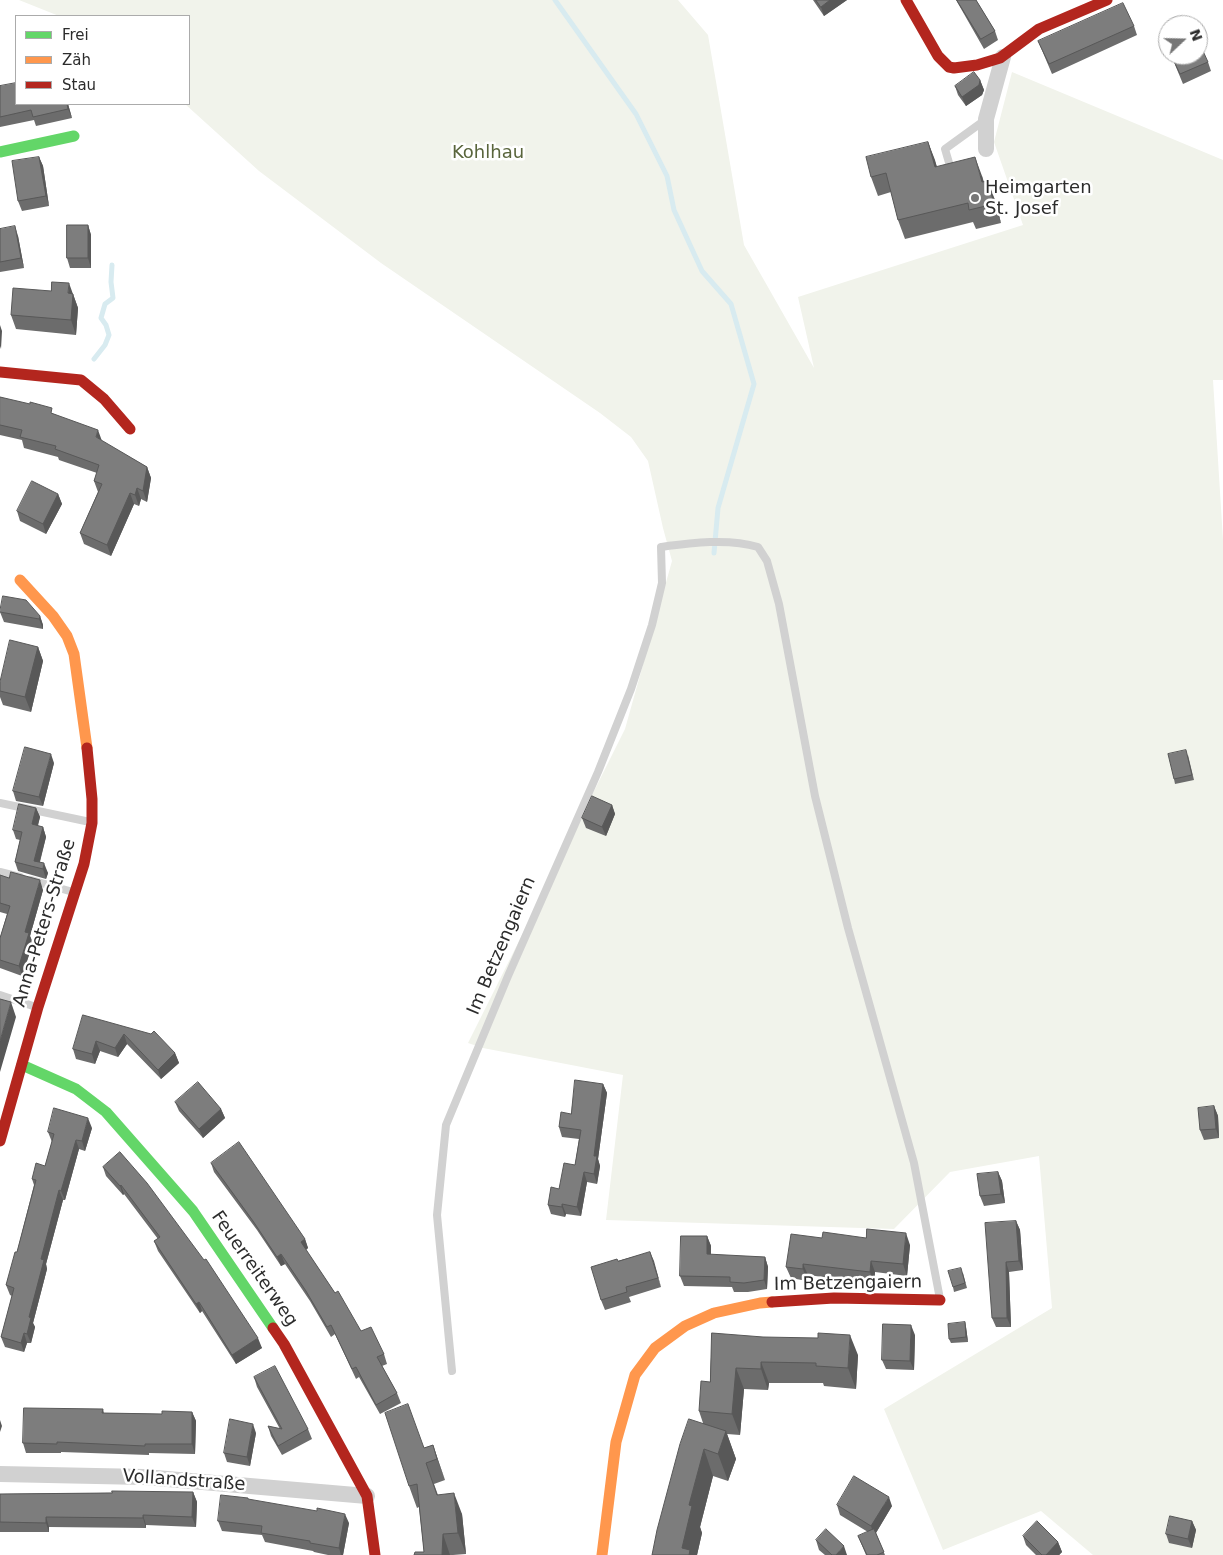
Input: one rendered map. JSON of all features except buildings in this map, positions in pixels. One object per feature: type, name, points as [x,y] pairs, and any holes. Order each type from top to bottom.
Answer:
[{"type":"street","points":[[906,0],[938,57],[948,67],[959,68],[979,65],[1003,57],[1042,27],[1108,0]]},
{"type":"street","points":[[986,149],[986,119],[1003,57]]},
{"type":"street","points":[[0,152],[74,136]]},
{"type":"street","points":[[0,372],[81,380],[104,399],[130,429]]},
{"type":"street","name":"Anna-Peters-Straße","points":[[0,1141],[38,1007],[76,892],[92,823],[89,764],[74,654],[67,636],[54,616],[20,580]]},
{"type":"street","name":"Feuerreiterweg","points":[[22,1065],[76,1089],[106,1112],[193,1211],[284,1344],[367,1496],[375,1555]]},
{"type":"street","name":"Im Betzengaiern","points":[[602,1555],[616,1442],[635,1375],[655,1348],[684,1326],[714,1313],[760,1303],[834,1298],[940,1300]]},
{"type":"street","name":"Vollandstraße","points":[[0,1474],[144,1477],[367,1496]]},
{"type":"lane","points":[[952,175],[946,150],[986,119]]},
{"type":"lane","name":"Im Betzengaiern","points":[[452,1371],[437,1215],[446,1125],[508,976],[598,772],[631,689],[652,625],[662,583],[661,547],[704,543],[747,543],[758,547],[767,561],[777,595],[815,796],[848,928],[914,1163],[940,1300]]},
{"type":"lane","points":[[0,803],[92,823]]},
{"type":"lane","points":[[0,872],[76,892]]},
{"type":"lane","points":[[0,995],[38,1007]]},
{"type":"green space","name":"Kohlhau","points":[[19,0],[678,0],[708,35],[744,245],[814,368],[798,297],[1023,225],[994,142],[1012,72],[1223,160],[1223,380],[1213,380],[1223,540],[1223,1555],[1093,1555],[1041,1511],[943,1550],[884,1409],[1052,1308],[1039,1156],[950,1172],[894,1229],[606,1220],[623,1075],[483,1048],[468,1043],[625,729],[672,561],[648,461],[631,437],[600,413],[381,263],[259,171],[186,105],[190,105],[190,15],[56,15]]},
{"type":"waterway","points":[[555,0],[636,114],[667,176],[674,210],[702,271],[731,304],[754,384],[718,508],[714,553]]},
{"type":"waterway","points":[[94,359],[105,345],[109,335],[106,325],[101,318],[105,304],[113,298],[111,282],[112,265]]},
{"type":"traffic: fast","points":[[0,152],[74,136]]},
{"type":"traffic: fast","points":[[22,1065],[76,1089],[106,1112],[193,1211],[273,1328]]},
{"type":"traffic: slow","points":[[20,580],[53,616],[67,636],[74,654],[87,748]]},
{"type":"traffic: slow","points":[[602,1555],[616,1442],[635,1375],[655,1348],[685,1326],[714,1313],[772,1302]]},
{"type":"traffic: jam","points":[[906,0],[938,56],[949,67],[954,68],[977,65],[1000,58],[1039,29],[1107,0]]},
{"type":"traffic: jam","points":[[0,372],[81,380],[104,399],[130,429]]},
{"type":"traffic: jam","points":[[0,1141],[38,1007],[84,864],[92,823],[92,799],[87,748]]},
{"type":"traffic: jam","points":[[772,1302],[834,1298],[940,1300]]},
{"type":"traffic: jam","points":[[273,1328],[284,1344],[367,1496],[375,1555]]},
{"type":"place","name":"Heimgarten St. Josef","points":[[975,198]]}]
